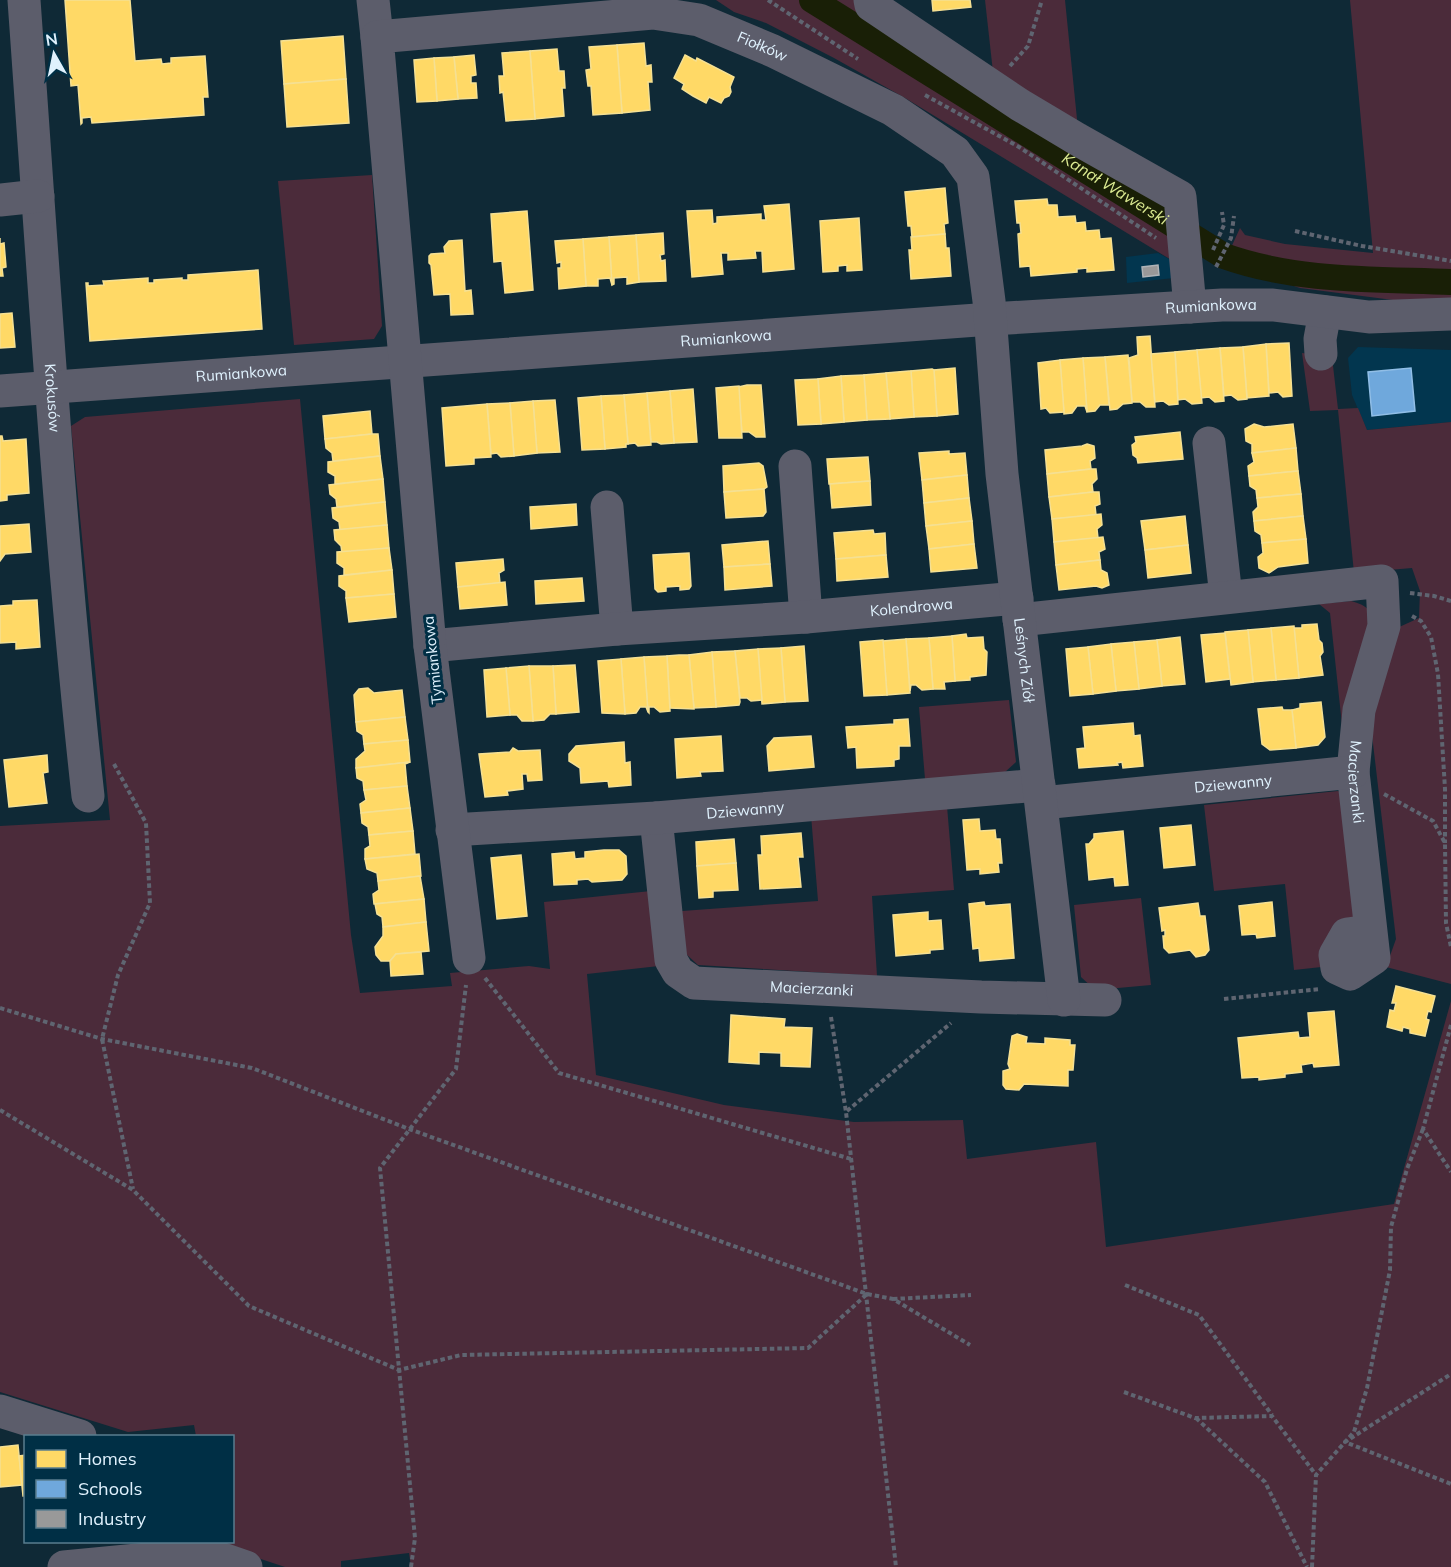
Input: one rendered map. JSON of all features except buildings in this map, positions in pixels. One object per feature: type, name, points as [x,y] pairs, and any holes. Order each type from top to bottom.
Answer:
[{"type":"street","name":"Krokusów","points":[[24,0],[52,387],[88,796]]},
{"type":"street","points":[[373,0],[406,361]]},
{"type":"street","points":[[870,0],[871,5],[993,87],[1077,140],[1180,197],[1191,307]]},
{"type":"street","name":"Fiołków","points":[[377,37],[653,13],[699,20],[773,51],[893,110],[955,152],[973,177],[991,319]]},
{"type":"street","points":[[0,200],[38,196]]},
{"type":"street","name":"Rumiankowa","points":[[0,391],[991,319],[1191,307],[1273,305],[1369,317],[1451,314]]},
{"type":"street","points":[[1321,354],[1320,339],[1325,312]]},
{"type":"street","name":"Leśnych Ziół","points":[[991,319],[1002,474],[1064,1000]]},
{"type":"street","name":"Tymiankowa","points":[[406,361],[430,646],[469,958]]},
{"type":"street","points":[[1209,443],[1226,597]]},
{"type":"street","points":[[795,466],[806,617]]},
{"type":"street","points":[[607,507],[617,629]]},
{"type":"street","name":"Kolendrowa","points":[[430,646],[617,629],[806,617],[1383,591]]},
{"type":"street","name":"Macierzanki","points":[[1350,974],[1374,958],[1353,775],[1359,710],[1384,626],[1383,591]]},
{"type":"street","name":"Dziewanny","points":[[452,830],[1353,775]]},
{"type":"street","name":"Macierzanki","points":[[656,818],[671,960],[678,972],[694,983],[981,997],[1104,1000]]},
{"type":"street","points":[[0,1411],[74,1435]]},
{"type":"street","points":[[64,1567],[200,1554],[246,1567]]},
{"type":"path","points":[[768,0],[866,64]]},
{"type":"path","points":[[993,87],[1028,46],[1042,0]]},
{"type":"path","points":[[919,92],[1019,147],[1166,244],[1186,254]]},
{"type":"path","points":[[1220,235],[1224,225],[1222,212]]},
{"type":"path","points":[[1216,266],[1231,238],[1234,216]]},
{"type":"path","points":[[1295,231],[1362,246],[1451,261]]},
{"type":"path","points":[[1383,591],[1434,596],[1451,601]]},
{"type":"path","points":[[1383,591],[1421,621],[1431,637],[1438,674],[1445,789],[1446,923],[1451,947]]},
{"type":"path","points":[[112,761],[146,823],[150,903],[118,975],[102,1039],[133,1190]]},
{"type":"path","points":[[1353,775],[1432,821],[1445,843]]},
{"type":"path","points":[[411,1567],[415,1538],[380,1168],[456,1069],[469,958]]},
{"type":"path","points":[[469,958],[559,1073],[852,1159]]},
{"type":"path","points":[[1224,999],[1347,986],[1350,974]]},
{"type":"path","points":[[827,990],[852,1159],[896,1567]]},
{"type":"path","points":[[846,1112],[981,997]]},
{"type":"path","points":[[0,1008],[102,1039],[252,1068],[409,1130],[867,1294],[893,1299],[971,1295]]},
{"type":"path","points":[[1312,1567],[1316,1475],[1354,1432],[1367,1388],[1390,1269],[1391,1227],[1407,1169],[1423,1129],[1451,1025]]},
{"type":"path","points":[[0,1110],[133,1190],[249,1306],[399,1370],[461,1355],[808,1348],[867,1294]]},
{"type":"path","points":[[1423,1129],[1451,1172]]},
{"type":"path","points":[[1125,1285],[1199,1315],[1316,1475]]},
{"type":"path","points":[[893,1299],[970,1345]]},
{"type":"path","points":[[1345,1442],[1451,1374]]},
{"type":"path","points":[[1124,1392],[1195,1418],[1272,1416]]},
{"type":"path","points":[[1195,1418],[1265,1482],[1307,1567]]},
{"type":"path","points":[[1345,1442],[1451,1484]]},
{"type":"shaded area","points":[[716,0],[862,0],[1165,205],[1173,261],[905,98],[834,58],[766,23],[734,12]]},
{"type":"shaded area","points":[[985,0],[1065,0],[1078,129],[994,81]]},
{"type":"shaded area","points":[[1350,0],[1451,0],[1451,299],[1393,300],[1300,288],[1224,263],[1240,228],[1245,235],[1285,244],[1373,253]]},
{"type":"shaded area","points":[[372,175],[382,326],[374,339],[294,345],[278,181]]},
{"type":"shaded area","points":[[1158,253],[1173,261],[1174,278],[1127,283],[1126,257]]},
{"type":"shaded area","points":[[1358,347],[1451,350],[1451,422],[1367,430],[1352,395],[1348,358]]},
{"type":"shaded area","points":[[1302,353],[1332,357],[1338,409],[1358,408],[1367,430],[1451,422],[1451,984],[1386,967],[1396,939],[1370,718],[1397,628],[1419,618],[1420,591],[1412,568],[1354,573],[1338,410],[1310,411]]},
{"type":"shaded area","points":[[300,399],[351,935],[360,993],[452,986],[450,973],[529,966],[550,969],[544,902],[651,891],[659,966],[587,974],[596,1075],[724,1105],[854,1122],[963,1120],[967,1159],[1096,1142],[1106,1247],[1394,1204],[1451,1001],[1451,1567],[411,1567],[409,1553],[341,1561],[341,1567],[285,1567],[212,1543],[234,1543],[234,1435],[196,1435],[194,1425],[128,1432],[0,1392],[0,826],[110,820],[71,426],[85,417]]},
{"type":"shaded area","points":[[1351,601],[1366,608],[1375,622],[1343,734],[1330,613],[1319,604]]},
{"type":"shaded area","points":[[1009,700],[1016,762],[1004,773],[925,779],[919,707]]},
{"type":"shaded area","points":[[1338,791],[1351,800],[1364,934],[1349,964],[1294,970],[1285,884],[1214,891],[1204,805]]},
{"type":"shaded area","points":[[947,806],[954,890],[872,896],[877,976],[698,965],[686,954],[682,911],[818,901],[811,815]]},
{"type":"shaded area","points":[[1141,898],[1151,985],[1094,989],[1081,977],[1074,905]]},
{"type":"waterway","name":"Kanał Wawerski","points":[[812,0],[1224,256],[1280,271],[1308,275],[1451,282]]}]
